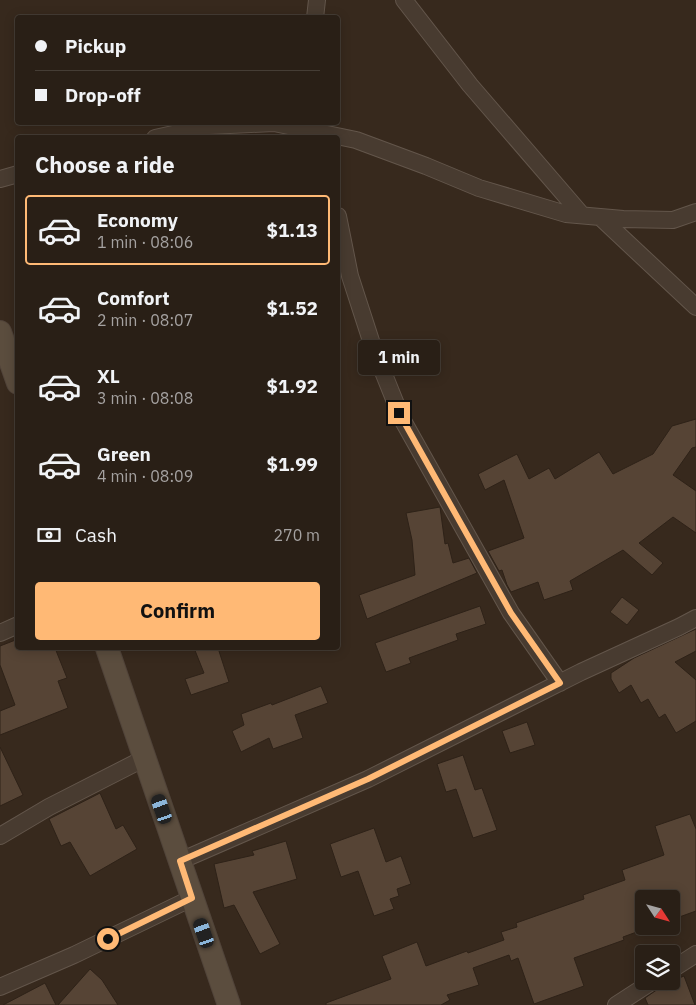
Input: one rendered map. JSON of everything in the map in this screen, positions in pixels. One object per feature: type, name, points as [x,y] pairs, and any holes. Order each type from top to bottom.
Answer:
[{"type":"street","points":[[315,15],[317,0]]},
{"type":"street","points":[[404,0],[470,85],[582,215]]},
{"type":"street","points":[[168,135],[209,126],[225,125]]},
{"type":"street","points":[[286,125],[319,135]]},
{"type":"street","points":[[340,138],[356,140],[479,188],[566,214],[673,220],[696,212]]},
{"type":"street","points":[[0,179],[15,175]]},
{"type":"street","points":[[600,216],[696,307]]},
{"type":"street","points":[[340,226],[350,276],[373,347],[402,419],[511,613],[560,683]]},
{"type":"street","points":[[0,332],[15,374]]},
{"type":"street","points":[[180,861],[368,779],[560,683],[696,618]]},
{"type":"street","points":[[0,633],[15,626]]},
{"type":"street","points":[[108,650],[229,1005]]},
{"type":"street","points":[[0,836],[49,807],[145,758]]},
{"type":"street","points":[[0,986],[74,956],[192,898]]},
{"type":"street","points":[[680,964],[696,954]]},
{"type":"street","points":[[616,1005],[639,990]]},
{"type":"building","points":[[696,419],[696,447],[692,448],[673,475],[696,491],[696,533],[673,517],[639,543],[663,563],[652,575],[623,550],[570,581],[573,590],[544,600],[538,582],[511,592],[502,570],[499,571],[488,551],[524,538],[504,480],[485,490],[478,474],[517,454],[529,479],[549,468],[555,479],[599,452],[613,474],[653,454],[672,426]]},
{"type":"building","points":[[440,507],[445,544],[448,543],[453,563],[469,558],[477,573],[367,619],[359,595],[415,575],[412,540],[406,513]]},
{"type":"building","points":[[622,597],[639,610],[627,625],[610,612]]},
{"type":"building","points":[[480,606],[486,624],[456,634],[458,640],[409,658],[411,663],[386,672],[375,643]]},
{"type":"building","points":[[696,629],[696,651],[675,662],[696,680],[696,721],[676,733],[665,714],[659,718],[648,699],[641,703],[631,685],[619,693],[611,679],[611,673],[634,658]]},
{"type":"building","points":[[15,640],[15,650],[56,650],[67,678],[58,681],[68,708],[0,735],[0,711],[15,705],[0,665],[0,646]]},
{"type":"building","points":[[195,650],[219,650],[229,682],[191,695],[185,679],[204,673]]},
{"type":"building","points":[[321,686],[328,703],[295,715],[303,738],[273,749],[269,738],[241,752],[232,731],[244,725],[241,714],[271,703],[272,705]]},
{"type":"building","points":[[527,722],[535,745],[510,753],[502,731]]},
{"type":"building","points":[[0,747],[23,795],[0,806]]},
{"type":"building","points":[[463,755],[475,790],[482,788],[497,830],[473,838],[456,789],[446,792],[437,764]]},
{"type":"building","points":[[100,793],[116,829],[123,825],[137,849],[90,876],[70,842],[61,846],[49,819]]},
{"type":"building","points":[[690,814],[696,829],[696,911],[680,917],[680,890],[635,890],[635,933],[623,937],[624,940],[574,958],[584,986],[534,1004],[518,958],[511,961],[509,955],[473,968],[479,985],[447,995],[450,1000],[441,1005],[326,1005],[326,1003],[391,979],[382,956],[417,942],[426,966],[467,951],[468,953],[504,940],[501,932],[517,927],[516,923],[584,899],[583,895],[625,880],[622,870],[664,855],[655,826]]},
{"type":"building","points":[[374,828],[386,862],[401,856],[411,884],[397,889],[399,896],[390,899],[394,909],[374,916],[358,871],[341,877],[330,844]]},
{"type":"building","points":[[286,841],[297,879],[253,892],[280,944],[260,954],[234,905],[224,908],[214,864],[254,855],[252,851]]},
{"type":"building","points":[[90,969],[102,980],[118,1005],[58,1005]]},
{"type":"building","points":[[684,976],[695,1005],[648,1005],[645,998],[657,990],[680,990],[680,978]]},
{"type":"building","points":[[45,983],[56,1005],[3,1005]]},
{"type":"route","points":[[108,939],[192,898],[180,861],[368,779],[560,683],[511,613],[399,413]]}]
